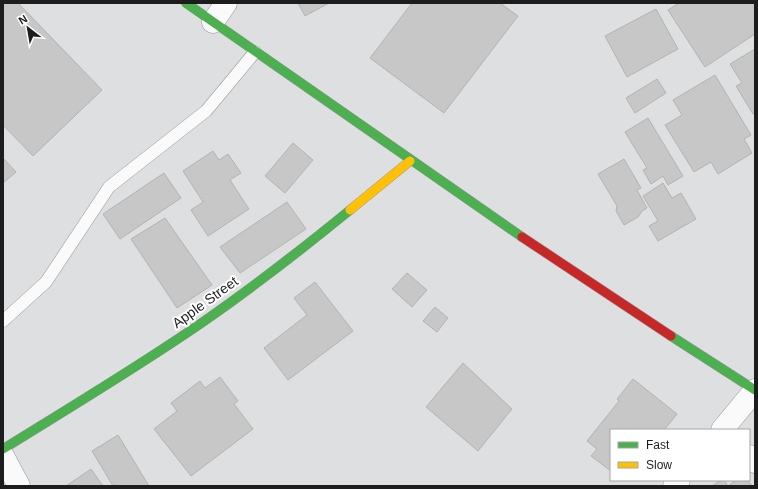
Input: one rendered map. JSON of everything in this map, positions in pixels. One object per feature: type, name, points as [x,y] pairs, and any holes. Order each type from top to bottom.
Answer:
[{"type":"street","points":[[186,3],[410,161],[569,270],[755,390],[723,429]]},
{"type":"street","points":[[213,22],[226,3]]},
{"type":"street","name":"Apple Street","points":[[3,449],[124,375],[201,323],[323,233],[410,161]]},
{"type":"street","points":[[3,456],[19,486]]},
{"type":"lane","points":[[3,321],[46,282],[109,187],[206,111],[255,52]]},
{"type":"building","points":[[3,3],[18,3],[102,90],[33,156],[3,125]]},
{"type":"building","points":[[298,3],[329,3],[305,16]]},
{"type":"building","points":[[412,3],[500,3],[518,16],[444,113],[370,58]]},
{"type":"building","points":[[679,3],[755,3],[755,34],[705,67],[668,10]]},
{"type":"building","points":[[656,9],[678,49],[627,77],[605,36]]},
{"type":"building","points":[[755,49],[755,113],[753,114],[736,86],[742,83],[730,64]]},
{"type":"building","points":[[715,75],[751,135],[744,139],[752,153],[718,174],[711,162],[694,172],[665,125],[682,115],[673,100]]},
{"type":"building","points":[[657,79],[666,93],[635,113],[626,98]]},
{"type":"building","points":[[648,118],[683,176],[668,185],[663,176],[651,184],[643,170],[647,168],[625,132]]},
{"type":"building","points":[[293,143],[313,160],[285,193],[265,176]]},
{"type":"building","points":[[213,151],[219,160],[228,154],[241,173],[230,180],[249,209],[208,236],[191,210],[203,202],[183,171]]},
{"type":"building","points":[[3,158],[16,172],[3,183]]},
{"type":"building","points":[[624,159],[641,188],[637,190],[647,208],[642,211],[638,217],[624,225],[616,211],[617,206],[598,174]]},
{"type":"building","points":[[164,173],[181,198],[120,239],[103,214]]},
{"type":"building","points":[[663,183],[672,198],[681,193],[696,219],[658,241],[649,226],[658,221],[643,196]]},
{"type":"building","points":[[287,202],[306,229],[240,273],[220,247]]},
{"type":"building","points":[[165,218],[212,285],[177,308],[131,239]]},
{"type":"building","points":[[407,273],[427,290],[412,307],[392,289]]},
{"type":"building","points":[[315,282],[353,331],[288,380],[264,348],[307,315],[294,298]]},
{"type":"building","points":[[435,307],[448,318],[437,332],[423,321]]},
{"type":"building","points":[[463,363],[512,409],[478,451],[426,407]]},
{"type":"building","points":[[220,377],[238,401],[234,404],[253,429],[191,476],[154,429],[177,411],[171,403],[200,381],[205,388]]},
{"type":"building","points":[[633,379],[677,414],[665,429],[610,429],[610,470],[591,456],[597,449],[587,441],[619,401],[617,399]]},
{"type":"building","points":[[118,435],[149,486],[113,486],[92,451]]},
{"type":"building","points":[[91,469],[103,486],[66,486]]},
{"type":"building","points":[[720,481],[725,481],[728,486],[712,486]]},
{"type":"building","points":[[735,481],[749,481],[752,486],[728,486]]},
{"type":"traffic: fast","points":[[186,3],[522,237]]},
{"type":"traffic: fast","points":[[3,449],[127,372],[200,324],[238,297],[350,210]]},
{"type":"traffic: fast","points":[[671,336],[755,390]]},
{"type":"traffic: slow","points":[[350,210],[410,161]]},
{"type":"traffic: jam","points":[[522,237],[671,336]]}]
